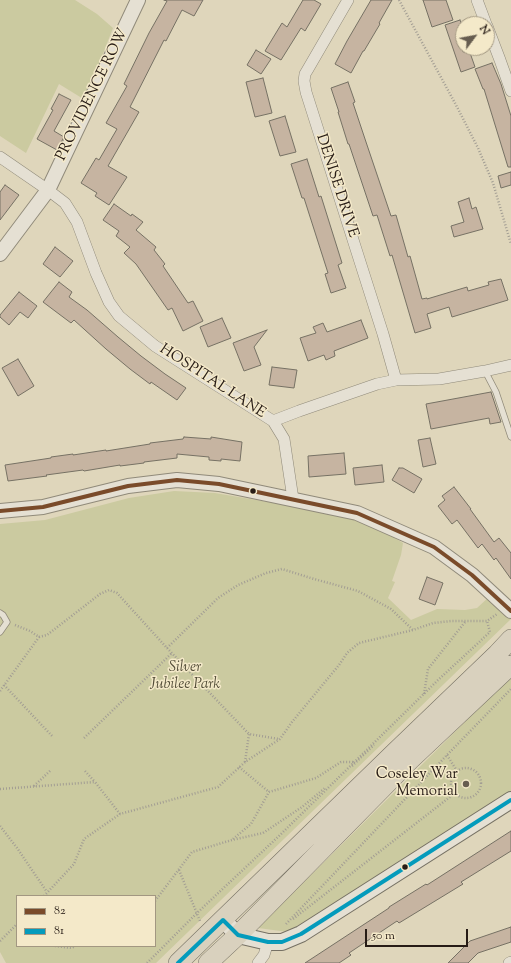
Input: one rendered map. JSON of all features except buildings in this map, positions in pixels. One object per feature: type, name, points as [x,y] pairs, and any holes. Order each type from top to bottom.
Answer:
[{"type":"highway","points":[[178,963],[511,639]]},
{"type":"highway","points":[[208,963],[238,935],[410,760],[511,665]]},
{"type":"main road","points":[[223,920],[238,935],[268,942],[282,942],[301,934],[511,800]]},
{"type":"street","name":"PROVIDENCE ROW","points":[[0,254],[48,190],[138,0]]},
{"type":"street","name":"DENISE DRIVE","points":[[348,0],[305,74],[304,81],[396,380]]},
{"type":"street","points":[[477,0],[483,16]]},
{"type":"street","points":[[495,47],[511,91]]},
{"type":"street","name":"HOSPITAL LANE","points":[[0,157],[65,203],[77,222],[96,273],[109,302],[119,316],[155,346],[273,422],[299,411],[377,384],[396,380],[439,379],[511,365]]},
{"type":"street","points":[[273,422],[284,439],[293,499]]},
{"type":"street","points":[[0,511],[42,506],[128,486],[177,480],[219,484],[357,513],[434,547],[472,575],[511,611]]},
{"type":"street","points":[[258,963],[264,955],[268,942]]},
{"type":"lane","points":[[485,371],[496,392],[511,437]]},
{"type":"lane","points":[[0,613],[7,622],[0,632]]},
{"type":"path","points":[[399,0],[478,148],[493,183],[511,244]]},
{"type":"path","points":[[167,648],[218,598],[238,585],[266,573],[282,569],[358,591],[391,609],[413,630]]},
{"type":"path","points":[[0,691],[40,637],[47,635],[100,594],[109,590],[117,593],[249,734],[280,739]]},
{"type":"path","points":[[45,895],[74,864],[84,839],[120,814],[218,787],[245,762],[280,739],[292,722],[339,665],[347,652],[359,642],[413,630],[433,623],[451,621],[487,621],[490,632],[424,694],[356,762],[302,807],[263,833],[232,840],[192,852],[156,900]]},
{"type":"path","points":[[424,694],[428,669],[465,621]]},
{"type":"path","points":[[7,622],[30,631],[40,637]]},
{"type":"path","points":[[84,738],[172,653]]},
{"type":"path","points":[[4,685],[53,737]]},
{"type":"path","points":[[455,793],[285,925],[446,755],[511,689]]},
{"type":"path","points":[[245,762],[249,734]]},
{"type":"path","points":[[446,755],[457,771]]},
{"type":"path","points":[[232,840],[252,824],[269,792],[316,778],[341,762],[356,762]]},
{"type":"path","points":[[239,767],[269,792]]},
{"type":"path","points":[[465,768],[470,769],[480,776],[481,783],[477,793],[467,798],[455,793],[452,789],[452,781],[453,776],[457,771],[465,768]]},
{"type":"path","points":[[33,786],[51,770]]},
{"type":"path","points":[[85,770],[120,814]]},
{"type":"path","points":[[147,963],[338,777]]},
{"type":"path","points":[[0,789],[95,782]]},
{"type":"path","points":[[0,826],[47,892]]},
{"type":"path","points":[[179,869],[206,936]]},
{"type":"path","points":[[0,941],[16,925]]},
{"type":"path","points":[[64,947],[74,947]]},
{"type":"green space","points":[[0,0],[75,0],[97,14],[113,28],[85,100],[59,84],[26,153],[0,136]]},
{"type":"green space","name":"Silver Jubilee Park","points":[[174,491],[215,493],[286,505],[355,520],[390,535],[403,543],[401,555],[392,581],[395,582],[388,598],[411,620],[437,609],[465,610],[477,608],[490,596],[511,619],[156,963],[6,963],[0,952],[0,524],[45,520],[129,498]]},
{"type":"green space","points":[[511,676],[511,791],[288,932],[258,928]]},
{"type":"transit line","name":"82","points":[[0,511],[43,507],[128,486],[177,480],[219,484],[357,513],[434,547],[472,575],[511,611]]},
{"type":"transit line","name":"81","points":[[238,935],[268,942],[282,942],[301,934],[511,800]]},
{"type":"transit line","name":"81","points":[[178,963],[223,920],[238,935]]},
{"type":"place","name":"Coseley War Memorial","points":[[466,784]]}]
